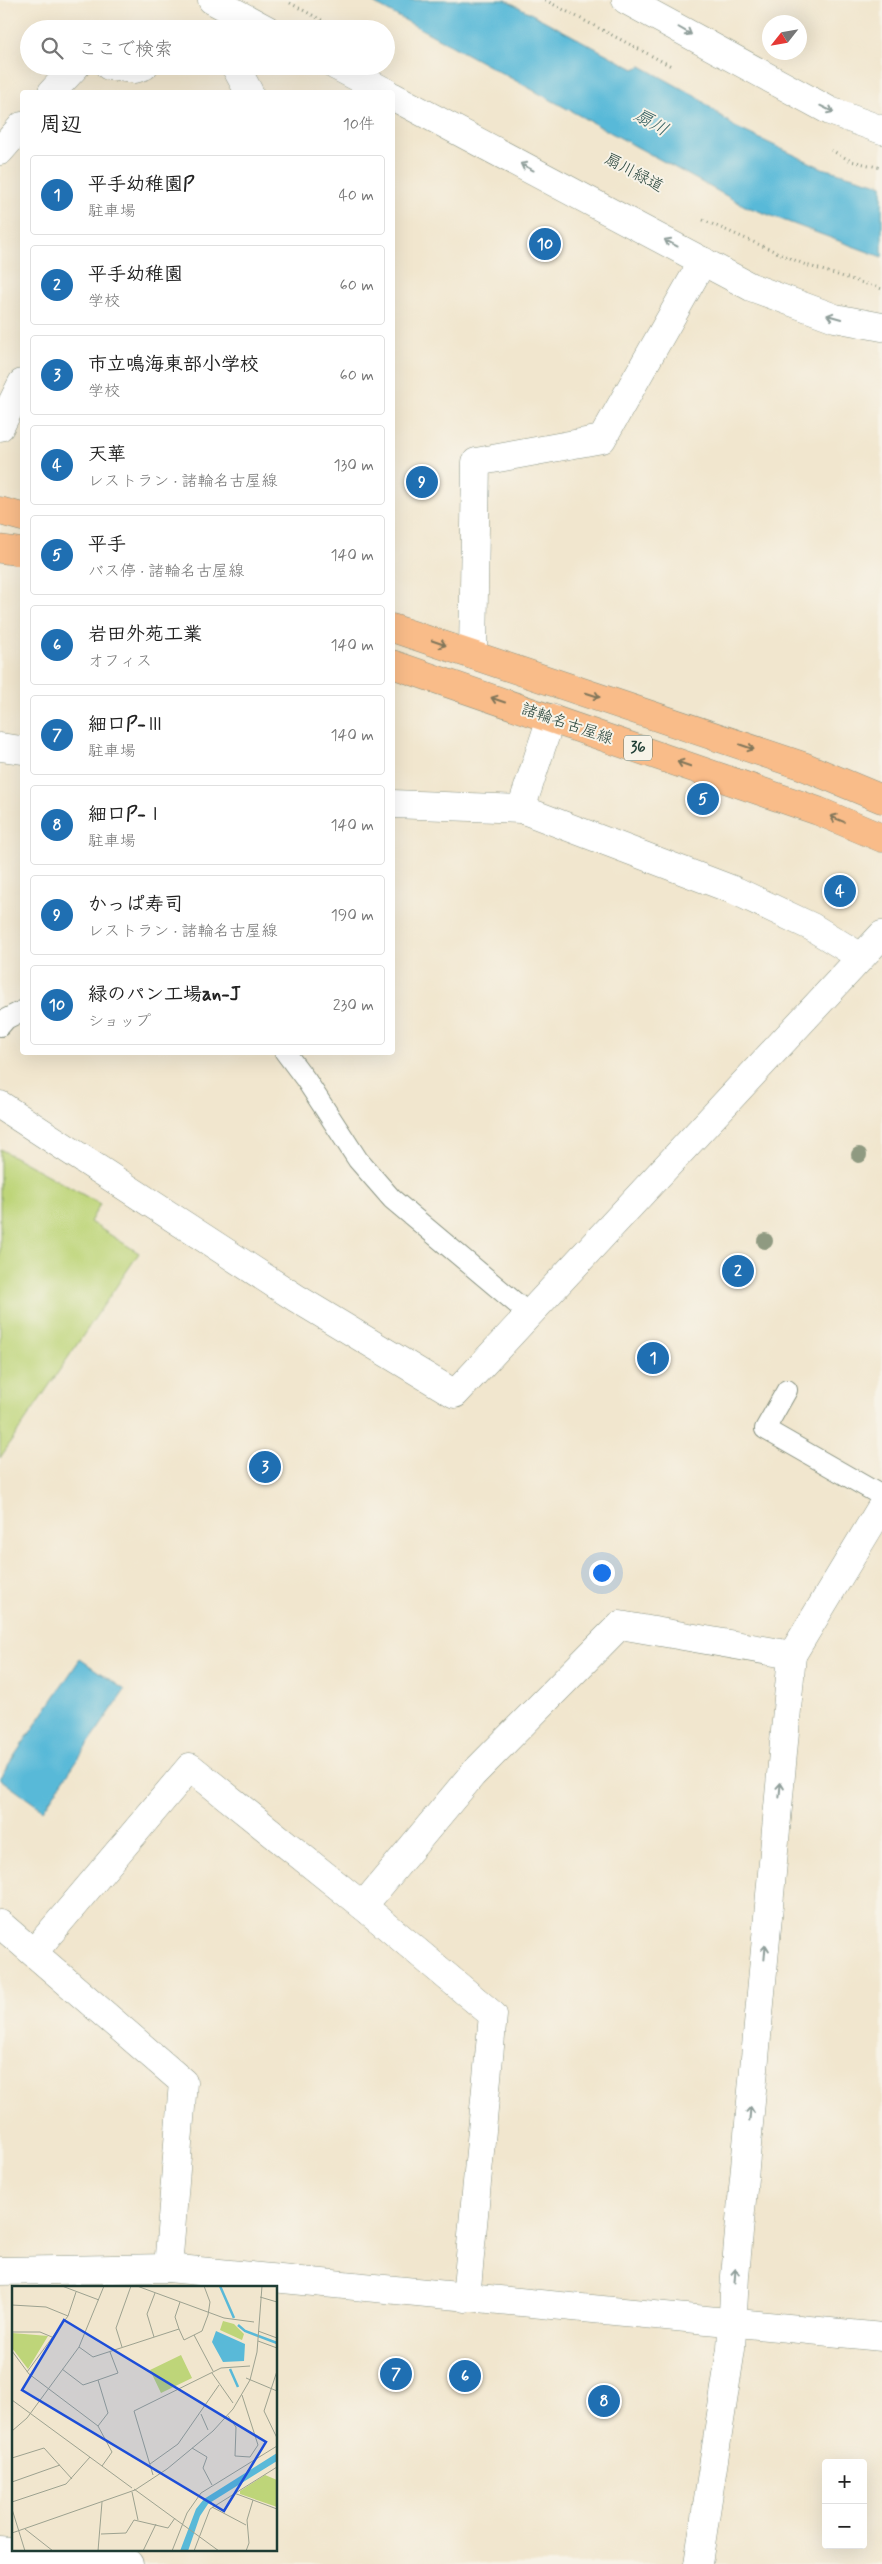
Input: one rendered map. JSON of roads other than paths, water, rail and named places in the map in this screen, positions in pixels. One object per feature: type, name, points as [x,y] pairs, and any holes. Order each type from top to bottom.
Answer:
[{"type":"main road","points":[[0,511],[20,516]]},
{"type":"main road","points":[[0,549],[20,552]]},
{"type":"main road","name":"36","points":[[395,629],[804,766],[882,799]]},
{"type":"main road","name":"諸輪名古屋線","points":[[395,665],[818,811],[882,838]]},
{"type":"street","points":[[212,0],[249,20]]},
{"type":"street","points":[[626,0],[650,6],[740,64],[830,111],[882,130]]},
{"type":"street","points":[[54,90],[68,75]]},
{"type":"street","points":[[240,75],[248,90]]},
{"type":"street","points":[[353,75],[382,90]]},
{"type":"street","points":[[395,98],[751,287],[834,318],[882,327]]},
{"type":"street","points":[[0,151],[20,128]]},
{"type":"street","points":[[473,655],[476,462],[602,440],[703,260]]},
{"type":"street","points":[[0,427],[20,387]]},
{"type":"street","points":[[521,809],[551,718]]},
{"type":"street","points":[[0,747],[20,750]]},
{"type":"street","points":[[395,804],[521,809],[736,891],[812,927],[861,957]]},
{"type":"street","points":[[0,1105],[296,1298],[455,1394],[882,935]]},
{"type":"street","points":[[698,2564],[731,2349],[792,1655],[882,1506]]},
{"type":"street","points":[[363,1906],[472,1775],[620,1625],[792,1655]]},
{"type":"street","points":[[34,1952],[190,1767],[363,1906],[493,2015],[466,2298]]},
{"type":"street","points":[[0,1924],[183,2082],[168,2268]]},
{"type":"street","points":[[0,2271],[168,2268],[732,2325],[882,2337]]},
{"type":"street","points":[[0,2551],[129,2564]]},
{"type":"lane","points":[[0,1026],[6,1019],[20,1012]]},
{"type":"lane","points":[[287,1055],[306,1080],[358,1160],[392,1199],[529,1314]]},
{"type":"lane","points":[[787,1390],[765,1429],[882,1496]]},
{"type":"water","name":"扇川","points":[[368,0],[506,0],[634,69],[641,66],[697,97],[735,127],[822,168],[882,185],[882,257],[745,206]]},
{"type":"water","points":[[80,1659],[125,1690],[43,1810],[0,1779],[0,1777]]},
{"type":"place","name":"緑のパン工場an-J","points":[[545,244]]},
{"type":"place","name":"かっぱ寿司","points":[[422,482]]},
{"type":"place","name":"平手","points":[[703,799]]},
{"type":"place","name":"天華","points":[[840,891]]},
{"type":"place","name":"平手幼稚園","points":[[738,1271]]},
{"type":"place","name":"平手幼稚園P","points":[[653,1358]]},
{"type":"place","name":"市立鳴海東部小学校","points":[[265,1467]]},
{"type":"place","name":"細口P-Ⅲ","points":[[396,2374]]},
{"type":"place","name":"岩田外苑工業","points":[[465,2376]]},
{"type":"place","name":"細口P-Ⅰ","points":[[604,2401]]}]
